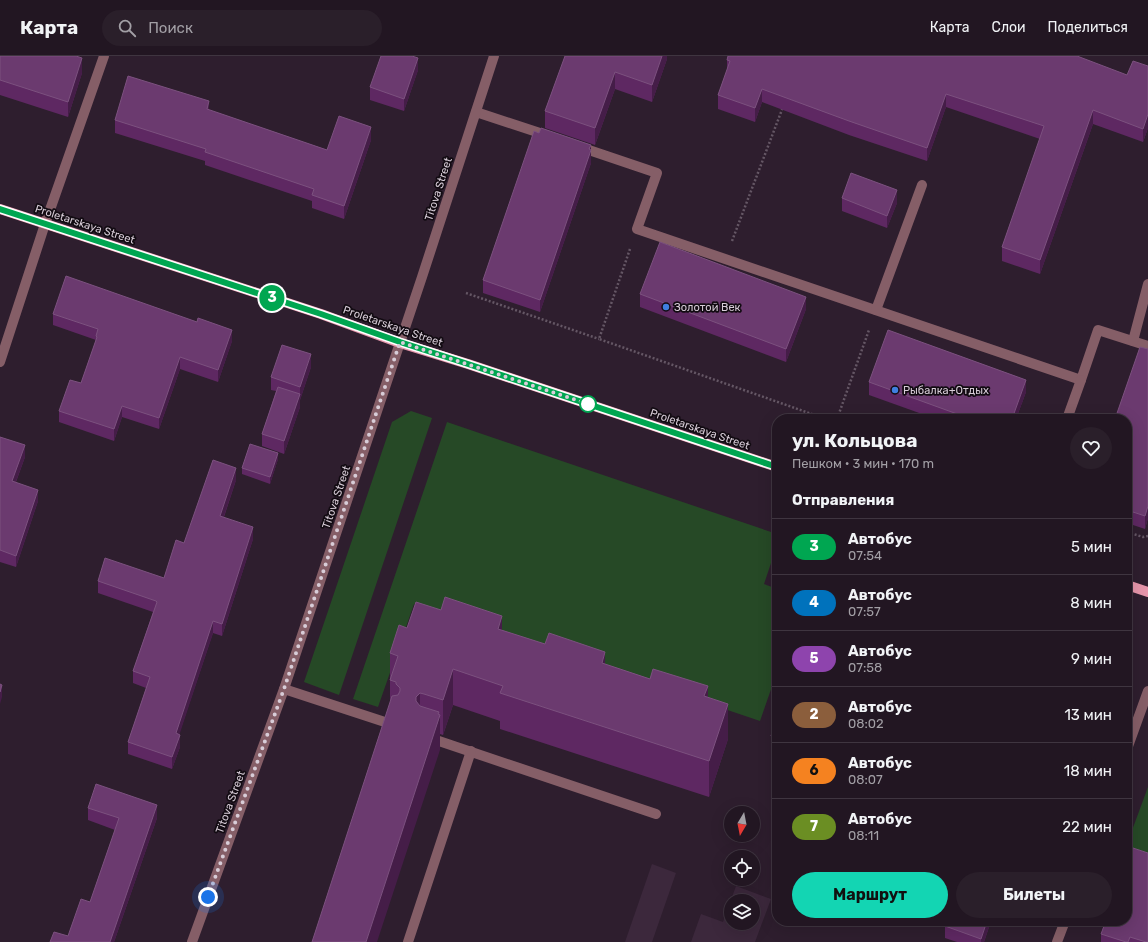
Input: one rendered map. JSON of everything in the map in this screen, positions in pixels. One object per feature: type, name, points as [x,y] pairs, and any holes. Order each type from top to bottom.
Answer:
[{"type":"main road","name":"Proletarskaya Street","points":[[0,209],[313,312],[772,466]]},
{"type":"main road","points":[[1132,587],[1148,592]]},
{"type":"street","points":[[0,362],[45,224],[104,56]]},
{"type":"street","name":"Titova Street","points":[[192,942],[284,689],[494,56]]},
{"type":"street","points":[[476,112],[559,140]]},
{"type":"street","points":[[574,145],[657,173],[637,229],[1081,380]]},
{"type":"street","points":[[876,310],[922,186]]},
{"type":"street","points":[[1133,341],[1148,284]]},
{"type":"street","points":[[1069,414],[1098,330],[1148,346]]},
{"type":"street","points":[[284,689],[394,725]]},
{"type":"street","points":[[1132,735],[1148,691]]},
{"type":"street","points":[[422,735],[656,814]]},
{"type":"street","points":[[408,942],[471,751]]},
{"type":"street","points":[[1057,942],[1063,926]]},
{"type":"path","points":[[725,259],[783,107]]},
{"type":"path","points":[[599,339],[637,229]]},
{"type":"path","points":[[466,294],[812,414]]},
{"type":"path","points":[[839,414],[876,310]]},
{"type":"path","points":[[1132,534],[1143,537],[1148,536]]},
{"type":"shaded area","points":[[652,864],[676,873],[652,942],[625,942]]},
{"type":"shaded area","points":[[736,886],[758,894],[733,894]]},
{"type":"shaded area","points":[[760,895],[771,899],[760,929]]},
{"type":"shaded area","points":[[701,914],[723,922],[724,919],[724,930],[759,930],[755,942],[691,942]]},
{"type":"green space","points":[[411,411],[432,418],[339,695],[304,682],[392,422]]},
{"type":"green space","points":[[447,422],[772,532],[772,560],[764,584],[772,587],[772,686],[760,721],[414,604],[378,707],[353,699]]},
{"type":"green space","points":[[1148,787],[1148,856],[1132,851],[1132,830]]},
{"type":"building","points":[[0,56],[76,56],[82,58],[68,102],[0,80]]},
{"type":"building","points":[[381,56],[412,56],[418,58],[404,99],[370,87]]},
{"type":"building","points":[[565,56],[662,56],[652,85],[615,72],[595,128],[545,111]]},
{"type":"building","points":[[728,56],[1077,56],[1127,75],[1133,61],[1148,66],[1148,114],[1143,129],[1093,110],[1040,260],[1002,247],[1044,126],[946,94],[927,148],[762,89],[755,108],[718,95],[730,61],[727,60]]},
{"type":"building","points":[[128,76],[209,101],[207,109],[327,150],[339,116],[371,127],[344,206],[312,195],[314,189],[205,152],[206,149],[115,120]]},
{"type":"building","points":[[541,128],[591,145],[589,149],[591,150],[540,300],[483,280],[534,131],[539,133]]},
{"type":"building","points":[[851,173],[897,190],[887,216],[842,198]]},
{"type":"building","points":[[660,242],[806,297],[786,349],[640,294]]},
{"type":"building","points":[[66,276],[197,322],[198,318],[232,330],[218,370],[180,357],[159,418],[122,406],[114,429],[59,411],[70,380],[81,383],[97,337],[98,329],[53,314]]},
{"type":"building","points":[[888,330],[1026,380],[1014,414],[957,414],[869,382]]},
{"type":"building","points":[[282,345],[311,354],[300,387],[271,377]]},
{"type":"building","points":[[1140,347],[1148,349],[1148,506],[1145,516],[1132,512],[1132,414],[1117,414]]},
{"type":"building","points":[[278,387],[300,394],[284,441],[262,434]]},
{"type":"building","points":[[0,437],[25,445],[12,481],[38,490],[16,556],[0,550]]},
{"type":"building","points":[[250,444],[278,453],[270,477],[242,468]]},
{"type":"building","points":[[213,460],[236,468],[220,516],[253,527],[222,624],[213,621],[176,733],[180,735],[172,757],[128,742],[150,677],[133,671],[157,602],[98,581],[105,558],[164,578],[176,540],[184,543]]},
{"type":"building","points":[[445,597],[502,616],[498,629],[545,644],[549,633],[605,652],[602,663],[650,679],[653,669],[708,686],[704,696],[728,704],[709,761],[500,693],[503,686],[453,669],[443,700],[420,693],[416,697],[416,701],[420,706],[439,712],[438,714],[440,715],[366,942],[312,942],[392,696],[398,695],[400,691],[400,688],[396,682],[390,680],[398,656],[390,653],[399,625],[407,628],[416,602],[441,610]]},
{"type":"building","points":[[96,784],[157,805],[110,942],[50,942],[54,932],[68,936],[81,899],[90,902],[119,818],[88,808]]},
{"type":"building","points":[[1132,848],[1148,853],[1148,942],[1130,937],[1128,942],[1126,942],[1101,934],[1104,926],[1132,926]]},
{"type":"building","points":[[945,926],[985,926],[981,939]]},
{"type":"bus line","name":"3","points":[[0,209],[321,314],[400,342],[772,465]]},
{"type":"place","name":"Золотой Век","points":[[666,307]]},
{"type":"place","name":"Рыбалка+Отдых","points":[[895,390]]},
{"type":"route","points":[[208,897],[284,689],[400,342],[588,404]]}]
